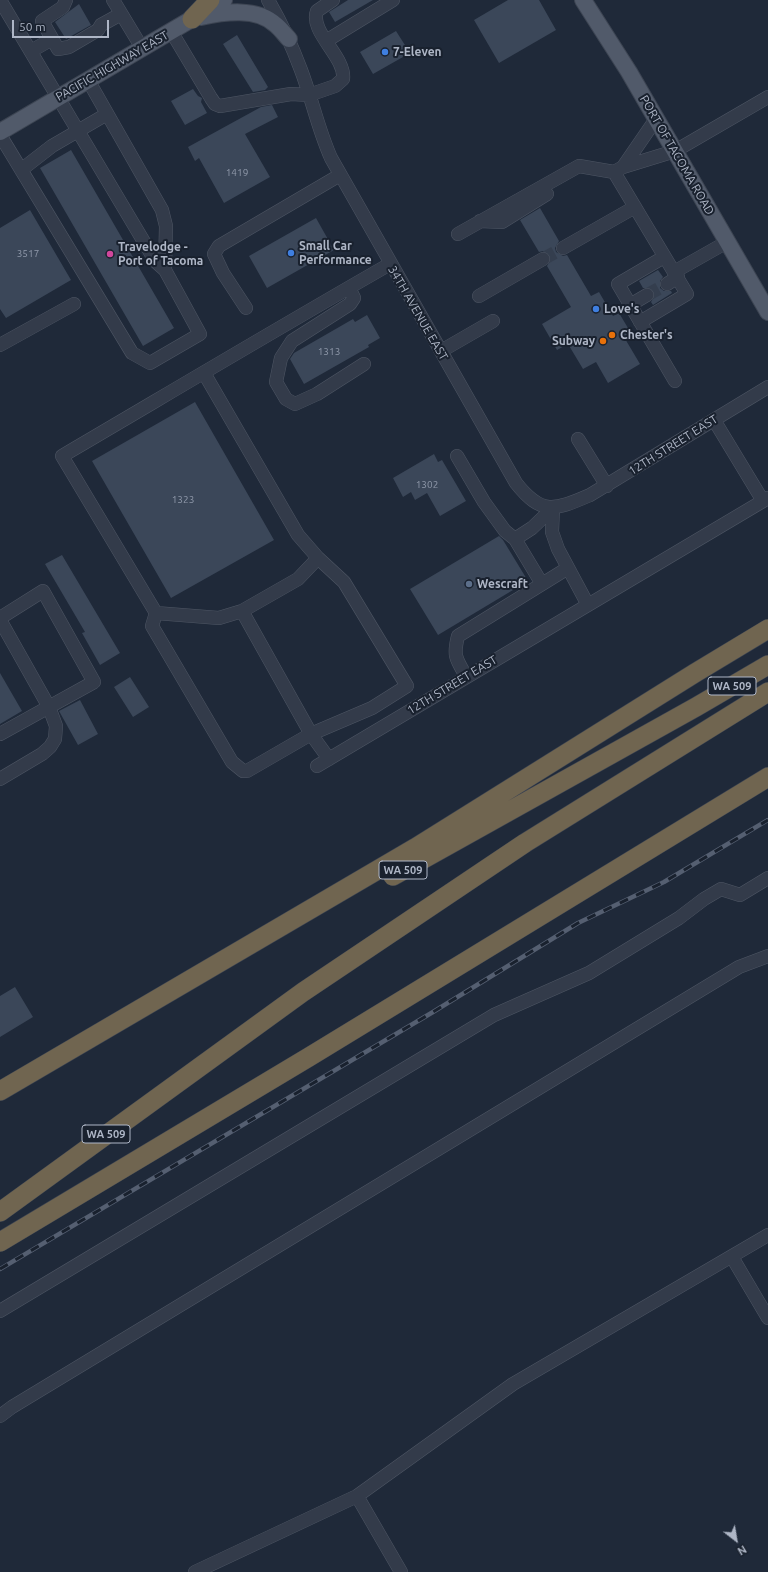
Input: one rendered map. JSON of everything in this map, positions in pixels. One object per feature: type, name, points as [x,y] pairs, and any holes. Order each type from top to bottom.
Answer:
[{"type":"highway","points":[[192,19],[210,0]]},
{"type":"highway","points":[[107,1030],[414,848],[768,629]]},
{"type":"highway","name":"WA 509","points":[[0,1091],[107,1030],[478,829],[696,708],[768,665]]},
{"type":"highway","name":"WA 509","points":[[0,1212],[303,992],[525,844],[768,692]]},
{"type":"highway","points":[[0,1242],[303,1061],[768,777]]},
{"type":"main road","name":"PACIFIC HIGHWAY EAST","points":[[0,132],[224,0]]},
{"type":"main road","name":"PORT OF TACOMA ROAD","points":[[583,0],[675,151],[768,312]]},
{"type":"main road","points":[[192,19],[214,14],[249,13],[266,18],[276,24],[289,39]]},
{"type":"street","points":[[0,0],[79,130],[156,262],[165,270],[200,334],[150,363],[132,353],[0,135]]},
{"type":"street","points":[[66,0],[62,7],[42,21],[58,49],[69,48],[98,30],[101,25],[121,14]]},
{"type":"street","points":[[113,0],[142,48]]},
{"type":"street","name":"34TH AVENUE EAST","points":[[268,0],[289,39],[302,70],[323,140],[340,175],[516,484],[527,498],[539,506],[553,508]]},
{"type":"street","points":[[171,31],[215,104],[220,106],[291,94],[309,95],[335,86],[343,79],[342,69],[318,26],[315,16],[321,7],[333,0]]},
{"type":"street","points":[[326,41],[393,0]]},
{"type":"street","points":[[31,51],[52,39]]},
{"type":"street","points":[[88,80],[162,210],[166,226],[165,270]]},
{"type":"street","points":[[458,234],[579,166],[618,170],[675,151],[768,97]]},
{"type":"street","points":[[21,170],[52,146],[107,114]]},
{"type":"street","points":[[618,170],[656,119]]},
{"type":"street","points":[[618,170],[635,207],[664,257],[673,278],[687,294],[640,322]]},
{"type":"street","points":[[246,308],[223,273],[214,254],[219,246],[340,175]]},
{"type":"street","points":[[563,248],[635,207]]},
{"type":"street","points":[[673,278],[727,242]]},
{"type":"street","points":[[664,257],[618,284],[675,381]]},
{"type":"street","points":[[479,296],[543,259]]},
{"type":"street","points":[[390,264],[62,456],[156,613],[152,626],[232,762],[242,771],[247,771],[311,734],[372,708],[407,686]]},
{"type":"street","points":[[349,288],[354,298],[350,304],[292,341],[281,358],[276,382],[286,399],[295,404],[317,394],[364,364]]},
{"type":"street","points":[[630,305],[647,295]]},
{"type":"street","points":[[0,345],[74,304]]},
{"type":"street","points":[[441,351],[494,321]]},
{"type":"street","points":[[204,373],[298,536],[318,558],[344,582],[407,686],[417,706]]},
{"type":"street","name":"12TH STREET EAST","points":[[553,508],[567,505],[607,486],[768,387]]},
{"type":"street","points":[[714,420],[765,500]]},
{"type":"street","points":[[578,439],[607,486]]},
{"type":"street","points":[[457,456],[505,531],[515,539],[542,584]]},
{"type":"street","name":"12TH STREET EAST","points":[[317,766],[466,676],[765,500]]},
{"type":"street","points":[[515,539],[532,528],[553,508]]},
{"type":"street","points":[[553,508],[552,532],[558,549],[588,605]]},
{"type":"street","points":[[156,613],[219,618],[242,611],[298,579],[318,558]]},
{"type":"street","points":[[466,676],[456,659],[455,650],[458,636],[568,568]]},
{"type":"street","points":[[0,734],[49,707],[94,682],[43,591],[0,619],[49,707],[56,726],[55,739],[50,747],[42,754],[0,779]]},
{"type":"street","points":[[242,611],[311,734],[329,759]]},
{"type":"street","points":[[0,1311],[494,1015],[590,973],[679,918],[721,889],[740,895],[768,878]]},
{"type":"street","points":[[0,1416],[12,1407],[739,967],[768,956]]},
{"type":"street","points":[[195,1572],[357,1496],[513,1384],[768,1235]]},
{"type":"street","points":[[732,1257],[768,1318]]},
{"type":"street","points":[[357,1496],[401,1572]]},
{"type":"building","points":[[348,0],[373,0],[335,22],[329,12]]},
{"type":"building","points":[[508,0],[539,0],[556,30],[499,63],[474,20]]},
{"type":"building","points":[[79,4],[91,25],[66,39],[55,22]]},
{"type":"building","name":"7-Eleven","points":[[396,31],[410,53],[373,74],[360,52]]},
{"type":"building","points":[[237,35],[268,87],[265,90],[253,92],[223,44]]},
{"type":"building","points":[[193,89],[198,96],[202,98],[201,102],[207,113],[185,125],[171,101]]},
{"type":"building","points":[[272,105],[278,117],[245,134],[270,177],[224,203],[199,158],[195,161],[188,147],[261,107]]},
{"type":"building","points":[[71,150],[174,328],[143,346],[40,168]]},
{"type":"building","points":[[540,208],[559,241],[555,248],[556,252],[563,256],[567,255],[591,296],[599,292],[613,316],[619,313],[631,333],[624,337],[640,364],[608,383],[596,362],[583,369],[568,344],[557,350],[542,324],[571,307],[547,266],[551,259],[550,255],[543,251],[539,252],[520,220]]},
{"type":"building","points":[[30,210],[71,280],[6,318],[0,309],[0,228]]},
{"type":"building","name":"Small Car Performance","points":[[316,218],[334,250],[267,288],[249,256]]},
{"type":"building","name":"Love's","points":[[658,270],[663,277],[660,281],[660,288],[664,291],[671,291],[672,293],[653,305],[651,302],[655,295],[654,291],[651,288],[643,288],[639,281]]},
{"type":"building","points":[[367,315],[380,338],[368,345],[369,347],[304,384],[290,359],[294,353],[353,319],[355,322]]},
{"type":"building","points":[[195,402],[274,540],[171,598],[92,461]]},
{"type":"building","points":[[434,454],[438,462],[442,460],[466,501],[440,516],[427,493],[415,500],[411,492],[403,497],[393,478]]},
{"type":"building","points":[[499,536],[528,581],[438,635],[410,589]]},
{"type":"building","points":[[62,555],[120,653],[100,665],[82,633],[85,632],[45,564]]},
{"type":"building","points":[[0,673],[22,711],[0,724]]},
{"type":"building","points":[[130,677],[149,707],[133,717],[114,687]]},
{"type":"building","points":[[80,700],[98,734],[78,745],[59,711]]},
{"type":"building","points":[[15,987],[33,1017],[0,1037],[0,996]]},
{"type":"tunnel","points":[[543,259],[563,248]]},
{"type":"tunnel","points":[[647,295],[667,284]]},
{"type":"railway","points":[[0,1269],[433,1012],[578,923],[664,882],[768,820]]},
{"type":"place","name":"7-Eleven","points":[[385,52]]},
{"type":"place","name":"Small Car Performance","points":[[291,253]]},
{"type":"place","name":"Travelodge - Port of Tacoma","points":[[110,254]]},
{"type":"place","name":"Love's","points":[[596,309]]},
{"type":"place","name":"Chester's","points":[[612,335]]},
{"type":"place","name":"Subway","points":[[603,341]]},
{"type":"place","name":"Wescraft","points":[[469,584]]}]
